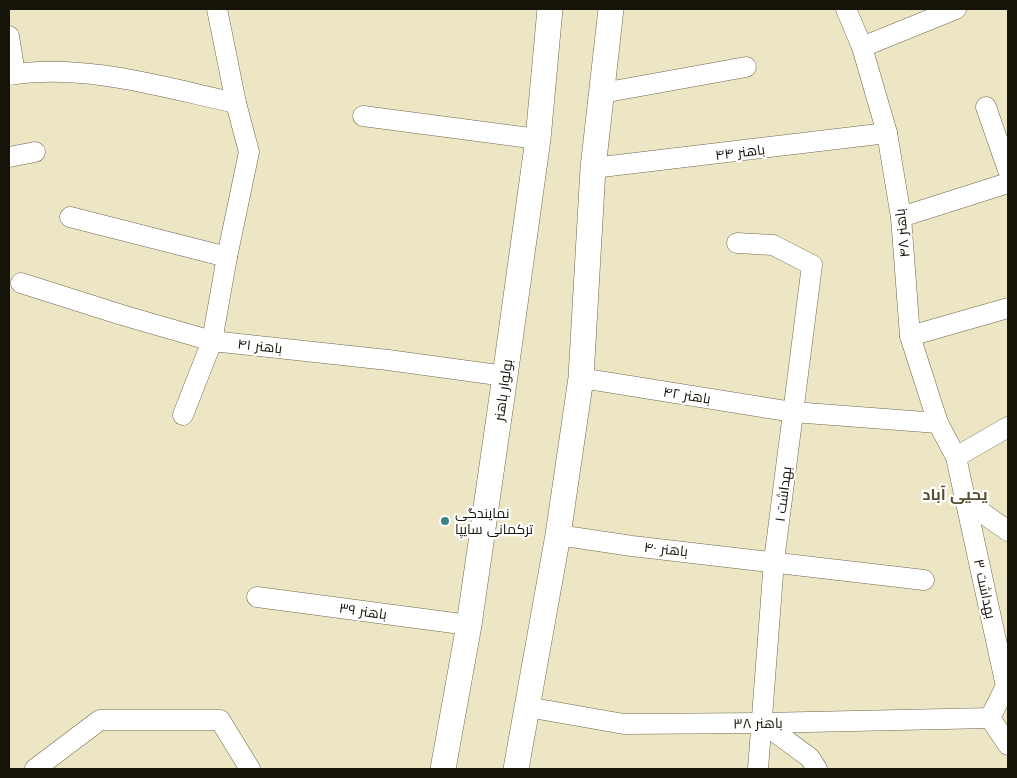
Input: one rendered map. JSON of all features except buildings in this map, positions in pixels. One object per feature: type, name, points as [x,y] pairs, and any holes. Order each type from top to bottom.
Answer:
[{"type":"main road","name":"بولوار باهنر","points":[[443,769],[469,625],[505,376],[538,139],[550,9]]},
{"type":"main road","points":[[516,769],[558,535],[581,378],[593,168],[611,9]]},
{"type":"street","points":[[183,415],[212,341],[249,152],[236,103],[217,9]]},
{"type":"street","name":"باهنر ۴۸","points":[[846,9],[862,47],[887,133],[901,218],[910,336],[938,423],[956,457]]},
{"type":"street","points":[[862,47],[949,10]]},
{"type":"street","points":[[9,36],[12,75],[32,71],[103,74],[236,103]]},
{"type":"street","points":[[602,93],[746,66]]},
{"type":"street","points":[[986,107],[1008,170]]},
{"type":"street","points":[[363,116],[538,139]]},
{"type":"street","name":"باهنر ۴۴","points":[[593,168],[887,133]]},
{"type":"street","points":[[9,157],[35,152]]},
{"type":"street","points":[[901,218],[1008,183]]},
{"type":"street","points":[[70,217],[227,257]]},
{"type":"street","name":"بهداشت ۱","points":[[737,242],[773,245],[812,265],[774,561],[758,769]]},
{"type":"street","name":"باهنر ۴۱","points":[[21,283],[212,341],[388,360],[505,376]]},
{"type":"street","points":[[910,336],[1008,308]]},
{"type":"street","name":"باهنر ۴۲","points":[[581,378],[793,412],[938,423]]},
{"type":"street","points":[[956,457],[1008,427]]},
{"type":"street","name":"بهداشت ۳","points":[[956,457],[1007,686],[990,718]]},
{"type":"street","points":[[966,502],[1008,531]]},
{"type":"street","name":"باهنر ۴۰","points":[[558,535],[632,546],[774,561],[924,580]]},
{"type":"street","name":"باهنر ۳۹","points":[[258,596],[469,625]]},
{"type":"street","name":"باهنر ۳۸","points":[[527,707],[624,724],[990,718]]},
{"type":"street","points":[[990,718],[1008,744]]},
{"type":"street","points":[[35,769],[56,763],[100,720],[220,720],[250,769]]},
{"type":"street","points":[[763,723],[810,758],[817,769]]},
{"type":"place","name":"نمایندگی ترکمانی سایپا","points":[[445,521]]},
{"type":"district","name":"یحیی آباد","points":[[955,494]]}]
